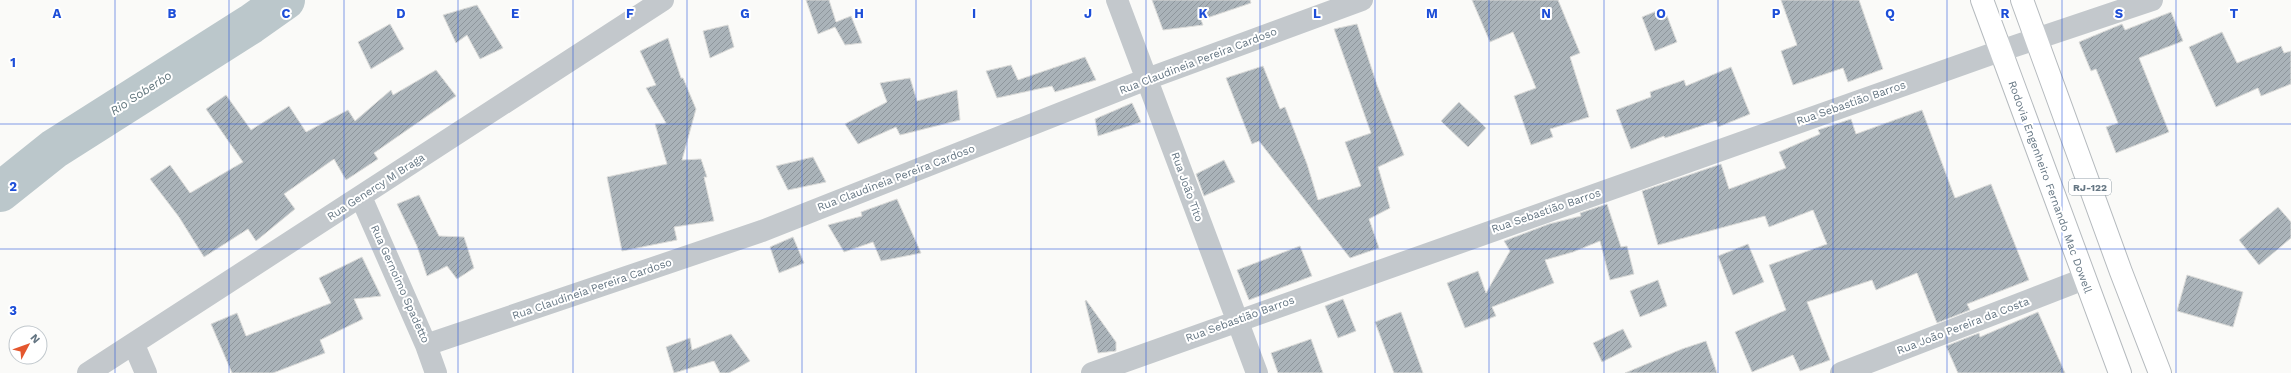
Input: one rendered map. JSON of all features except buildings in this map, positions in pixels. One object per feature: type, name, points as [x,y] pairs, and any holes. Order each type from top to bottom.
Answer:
[{"type":"main road","name":"Rodovia Engenheiro Fernando Mac Dowell","points":[[1982,0],[2084,280],[2120,373]]},
{"type":"main road","name":"RJ-122","points":[[2022,0],[2121,272],[2160,373]]},
{"type":"street","name":"Rua Genercy M Braga","points":[[88,373],[134,345],[663,0]]},
{"type":"street","name":"Rua João Tito","points":[[1117,0],[1236,321],[1257,373]]},
{"type":"street","name":"Rua Claudineia Pereira Cardoso","points":[[426,346],[762,231],[1147,80],[1362,0]]},
{"type":"street","name":"Rua Sebastião Barros","points":[[1092,373],[2036,38],[2152,0]]},
{"type":"street","name":"Rua Gernoimo Spadetto","points":[[361,197],[426,346],[436,373]]},
{"type":"street","name":"Rua João Pereira da Costa","points":[[1841,373],[2084,280]]},
{"type":"street","points":[[134,345],[146,373]]},
{"type":"waterway","name":"Rio Soberbo","points":[[0,192],[54,149],[251,24],[285,0]]}]
